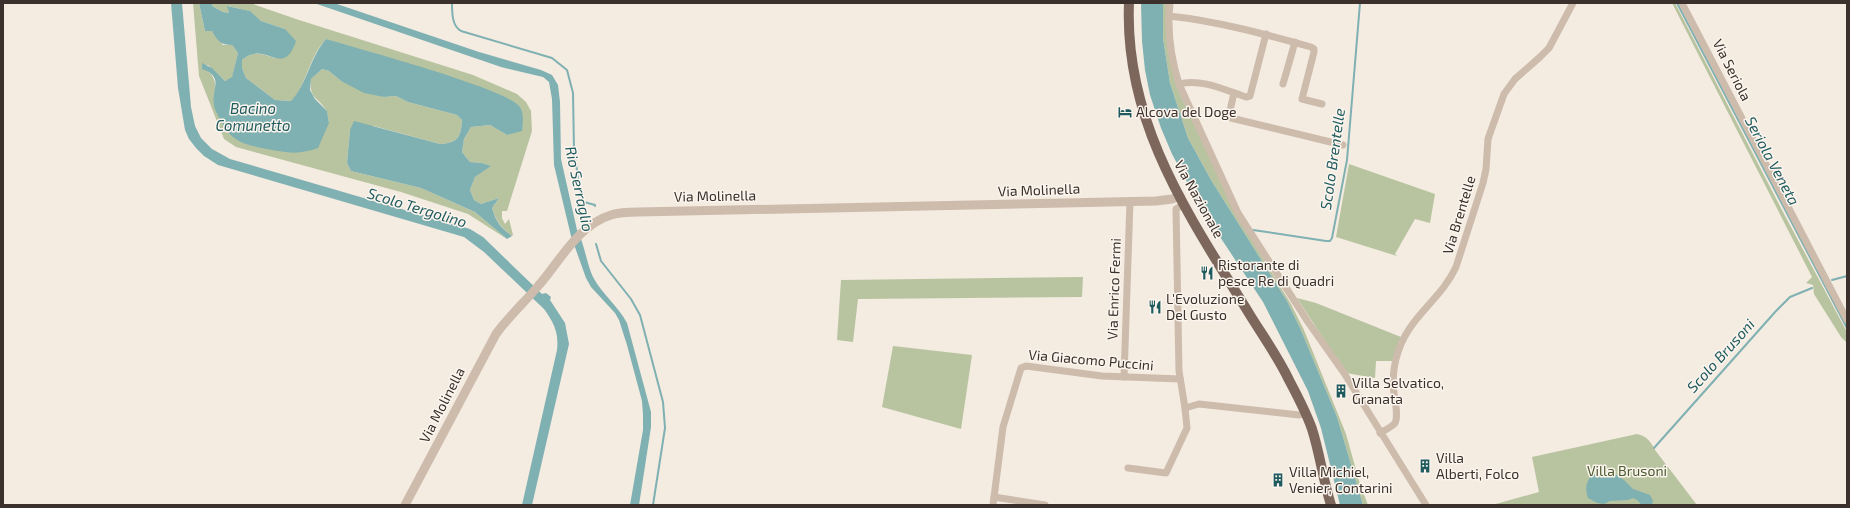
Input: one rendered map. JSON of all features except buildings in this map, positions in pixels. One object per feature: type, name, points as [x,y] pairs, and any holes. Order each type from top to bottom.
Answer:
[{"type":"main road","name":"Via Nazionale","points":[[1129,3],[1131,49],[1139,100],[1164,168],[1178,202],[1288,378],[1312,429],[1331,505]]},
{"type":"street","points":[[1170,3],[1168,16],[1171,48],[1179,84],[1238,213],[1308,322],[1344,373],[1426,505]]},
{"type":"street","name":"Via Brentelle","points":[[1380,433],[1393,425],[1396,420],[1393,386],[1394,370],[1397,354],[1406,334],[1416,318],[1450,279],[1456,267],[1483,183],[1486,169],[1488,140],[1501,100],[1515,79],[1549,48],[1573,3]]},
{"type":"street","name":"Via Seriola","points":[[1682,3],[1847,320]]},
{"type":"street","points":[[1168,16],[1266,34],[1314,49],[1302,99],[1322,104]]},
{"type":"street","points":[[1179,84],[1190,81],[1202,83],[1248,97],[1252,94],[1266,34]]},
{"type":"street","points":[[1283,84],[1295,42]]},
{"type":"street","points":[[1234,93],[1229,115],[1232,118],[1343,145]]},
{"type":"street","name":"Via Molinella","points":[[405,505],[489,345],[504,323],[529,297],[566,249],[586,231],[607,216],[632,212],[1130,201],[1178,202]]},
{"type":"street","name":"Via Enrico Fermi","points":[[1124,377],[1130,201]]},
{"type":"street","points":[[1128,468],[1166,473],[1187,428],[1180,379],[1178,202]]},
{"type":"street","name":"Via Giacomo Puccini","points":[[994,505],[1003,427],[1020,368],[1026,366],[1124,377],[1180,379]]},
{"type":"street","points":[[1185,408],[1199,404],[1298,415],[1305,413]]},
{"type":"street","points":[[994,497],[1045,505]]},
{"type":"green space","points":[[193,3],[199,3],[205,31],[212,31],[223,45],[232,45],[238,53],[232,78],[225,81],[208,65],[202,68],[214,79],[216,89],[214,105],[329,123],[326,110],[314,97],[311,90],[311,79],[322,69],[329,71],[341,81],[384,97],[396,96],[408,102],[457,115],[462,120],[459,135],[451,142],[440,144],[374,126],[350,130],[347,163],[351,171],[421,188],[475,212],[507,239],[468,214],[401,192],[236,147],[224,139],[199,76]]},
{"type":"green space","points":[[212,3],[250,3],[473,75],[517,94],[526,102],[531,111],[532,131],[507,211],[502,211],[502,218],[505,224],[509,219],[513,235],[512,236],[502,227],[492,208],[499,198],[481,204],[474,200],[470,190],[475,177],[490,166],[482,163],[470,162],[462,152],[464,139],[471,127],[490,125],[507,135],[518,131],[326,39],[320,46],[297,94],[292,101],[275,100],[246,78],[242,68],[242,60],[254,54],[262,54],[275,58],[285,29],[261,21],[249,11],[228,6],[229,13],[223,12],[212,6]]},
{"type":"green space","points":[[1163,3],[1167,3],[1173,74],[1179,92],[1236,214],[1291,304],[1304,330],[1346,434],[1360,484],[1368,505],[1363,505],[1337,417],[1301,330],[1287,301],[1211,180],[1188,138],[1170,83],[1163,38]]},
{"type":"green space","points":[[1672,3],[1675,3],[1847,332],[1847,343],[1841,337],[1814,294],[1813,285],[1806,283],[1812,277]]},
{"type":"green space","points":[[1349,164],[1435,194],[1430,223],[1415,219],[1395,254],[1397,256],[1336,237]]},
{"type":"green space","points":[[1083,277],[1082,297],[858,299],[853,342],[837,340],[841,280]]},
{"type":"green space","points":[[1297,298],[1316,303],[1401,337],[1393,361],[1376,361],[1375,378],[1346,373]]},
{"type":"green space","points":[[893,346],[972,355],[961,429],[882,407]]},
{"type":"green space","name":"Villa Brusoni","points":[[1637,434],[1643,436],[1650,442],[1697,505],[1492,505],[1539,492],[1532,457]]},
{"type":"water","points":[[171,3],[182,3],[191,107],[195,126],[201,138],[212,149],[230,159],[470,229],[483,237],[542,294],[546,293],[551,297],[550,300],[565,323],[569,344],[532,505],[522,505],[557,350],[555,328],[544,309],[484,252],[464,237],[218,165],[204,156],[189,139],[185,130],[178,88]]},
{"type":"water","name":"Bacino Comunetto","points":[[199,3],[212,3],[212,6],[223,12],[229,13],[227,6],[250,11],[261,21],[285,29],[296,41],[291,52],[285,57],[279,59],[258,54],[250,55],[242,60],[242,68],[246,78],[275,100],[291,101],[301,87],[316,54],[326,39],[461,80],[510,99],[520,107],[523,119],[522,131],[507,135],[490,125],[471,127],[464,139],[462,152],[470,162],[482,163],[491,166],[475,177],[470,190],[474,200],[481,204],[499,198],[492,208],[495,217],[499,224],[512,236],[507,239],[475,212],[421,188],[351,171],[347,163],[350,130],[354,121],[440,144],[451,142],[459,135],[462,120],[457,115],[408,102],[396,96],[384,97],[364,93],[341,81],[329,71],[322,69],[311,79],[310,90],[315,99],[327,111],[329,123],[318,148],[304,152],[287,152],[251,145],[239,141],[233,137],[224,127],[215,110],[215,80],[209,72],[202,69],[202,63],[212,68],[225,81],[232,77],[238,53],[232,45],[220,42],[212,31],[205,31]]},
{"type":"water","points":[[314,3],[334,3],[479,52],[541,70],[552,75],[558,85],[560,102],[561,159],[577,230],[593,277],[627,323],[651,412],[651,427],[639,505],[630,505],[643,430],[642,401],[619,320],[615,313],[591,287],[586,278],[571,236],[554,165],[552,99],[549,82],[543,77],[501,67]]},
{"type":"water","points":[[1141,3],[1163,3],[1163,38],[1170,83],[1188,138],[1211,180],[1287,301],[1301,330],[1337,417],[1363,505],[1340,505],[1321,428],[1308,391],[1263,302],[1201,208],[1172,154],[1161,128],[1150,95],[1145,70],[1142,41]]},
{"type":"water","points":[[1598,473],[1617,475],[1633,489],[1650,495],[1653,501],[1652,505],[1642,505],[1633,498],[1628,500],[1610,501],[1604,504],[1597,503],[1588,498],[1586,487],[1590,477]]},
{"type":"waterway","name":"Rio Serraglio","points":[[452,3],[454,23],[461,31],[552,58],[567,70],[573,93],[574,150],[580,191],[584,202],[595,206]]},
{"type":"waterway","name":"Scolo Brentelle","points":[[1253,230],[1326,241],[1330,241],[1332,238],[1347,160],[1360,3]]},
{"type":"waterway","name":"Seriola Veneta","points":[[1677,3],[1847,328]]},
{"type":"waterway","points":[[596,244],[601,261],[631,299],[640,315],[663,402],[665,428],[653,505]]},
{"type":"waterway","name":"Scolo Brusoni","points":[[1832,280],[1847,276]]},
{"type":"waterway","name":"Scolo Brusoni","points":[[1654,448],[1776,311],[1790,297],[1812,288]]},
{"type":"place","name":"Alcova del Doge","points":[[1125,112]]},
{"type":"place","name":"Ristorante di pesce Re di Quadri","points":[[1207,273]]},
{"type":"place","name":"L'Evoluzione Del Gusto","points":[[1155,307]]},
{"type":"place","name":"Villa Selvatico, Granata","points":[[1341,391]]},
{"type":"place","name":"Villa Alberti, Folco","points":[[1425,466]]},
{"type":"place","name":"Villa Michiel, Venier, Contarini","points":[[1278,480]]},
{"type":"water label","name":"Scolo Tergolino","points":[[417,208]]}]
